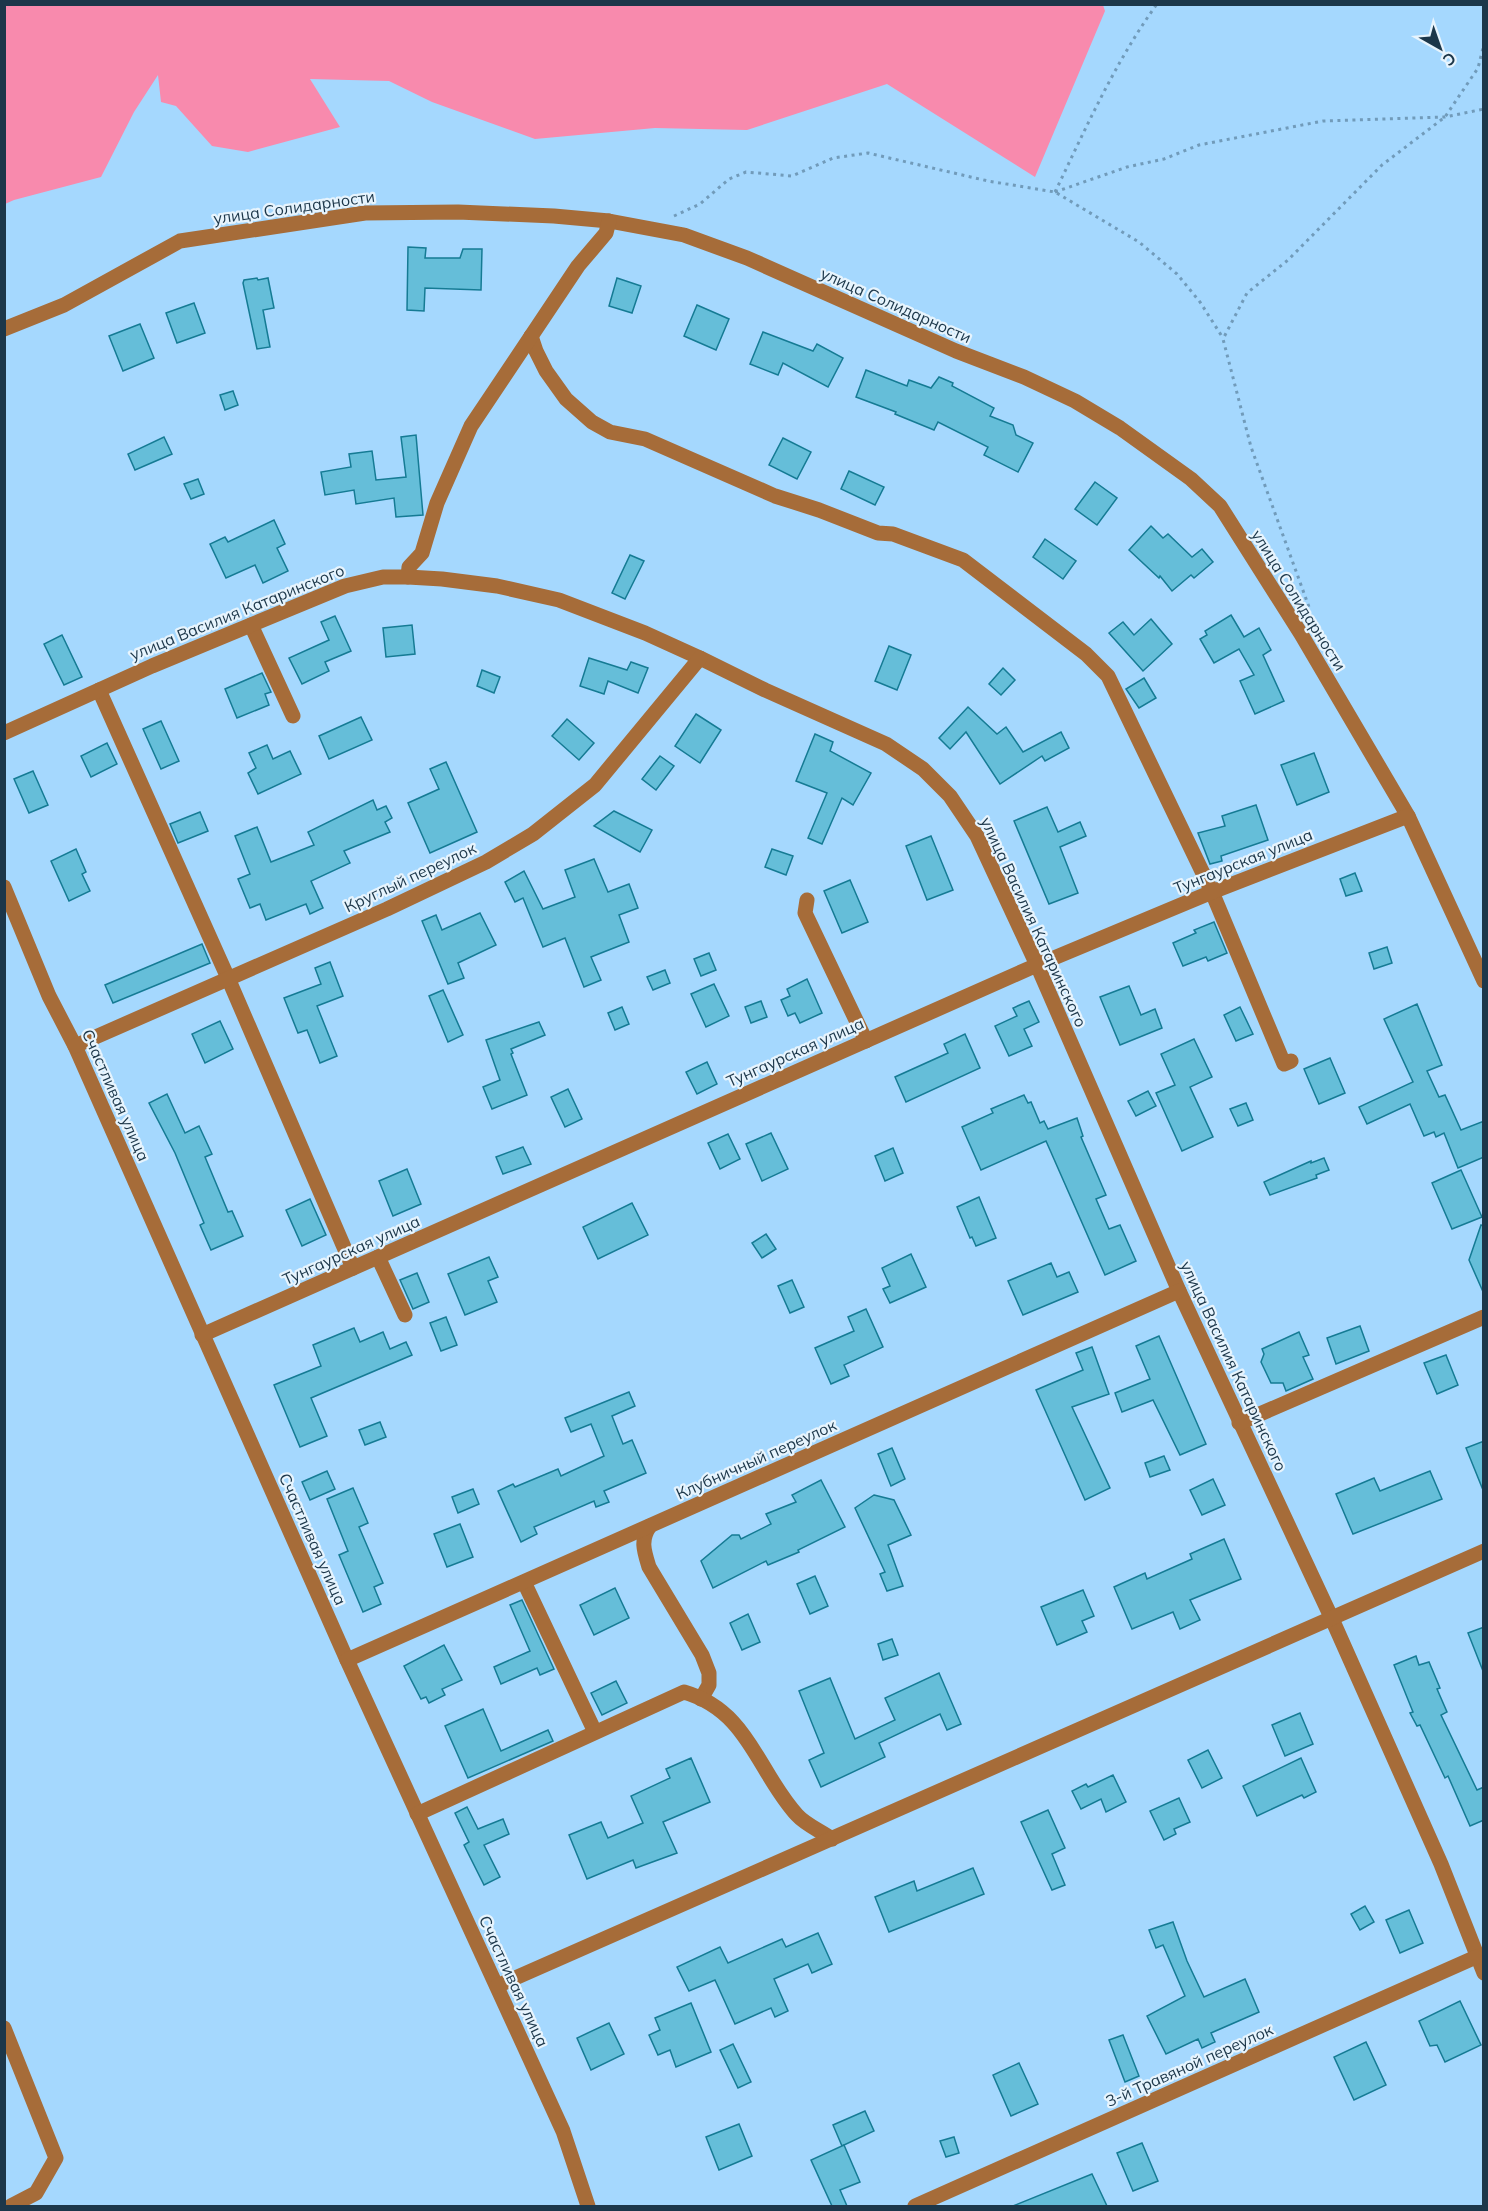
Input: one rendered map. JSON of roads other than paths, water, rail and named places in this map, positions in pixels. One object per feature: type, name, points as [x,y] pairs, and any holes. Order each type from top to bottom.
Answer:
[{"type":"street","name":"улица Солидарности","points":[[4,329],[64,305],[180,241],[365,213],[458,212],[554,216],[609,221],[684,235],[747,258],[956,351],[1024,377],[1075,401],[1120,429],[1191,479],[1220,506],[1301,634],[1408,816],[1484,981]]},
{"type":"street","points":[[408,577],[409,567],[422,553],[437,502],[471,426],[578,266],[606,233],[609,221]]},
{"type":"street","points":[[531,336],[546,371],[566,399],[592,422],[610,432],[645,439],[775,495],[878,533],[893,534],[963,560],[1086,654],[1108,676],[1212,892],[1284,1064],[1291,1061]]},
{"type":"street","name":"улица Василия Катаринского","points":[[4,733],[99,690],[345,586],[366,580],[408,577],[497,586],[559,600],[645,633],[886,744],[923,770],[950,796],[977,836],[1037,965],[1179,1291],[1332,1619],[1441,1864],[1484,1974]]},
{"type":"street","points":[[252,625],[293,716]]},
{"type":"street","name":"Круглый переулок","points":[[75,1046],[387,909],[486,862],[533,834],[595,785],[700,658]]},
{"type":"street","points":[[99,690],[228,978],[353,1268]]},
{"type":"street","name":"Тунгаурская улица","points":[[202,1335],[1037,965],[1212,892],[1408,816]]},
{"type":"street","name":"Счастливая улица","points":[[4,887],[49,996],[75,1046],[347,1660],[563,2131],[588,2206]]},
{"type":"street","points":[[807,900],[805,913],[866,1041]]},
{"type":"street","points":[[378,1257],[405,1315]]},
{"type":"street","name":"Клубничный переулок","points":[[347,1660],[1179,1291]]},
{"type":"street","points":[[1239,1423],[1484,1317]]},
{"type":"street","points":[[650,1526],[643,1535],[649,1568],[702,1655],[709,1673],[709,1685],[701,1698]]},
{"type":"street","points":[[497,1986],[1484,1551]]},
{"type":"street","points":[[524,1582],[596,1732]]},
{"type":"street","points":[[417,1814],[684,1692],[701,1698],[718,1708],[739,1726],[798,1816],[832,1839]]},
{"type":"street","name":"3-й Травяной переулок","points":[[915,2206],[1476,1957]]},
{"type":"street","points":[[4,2028],[56,2158],[36,2193],[11,2206]]}]
